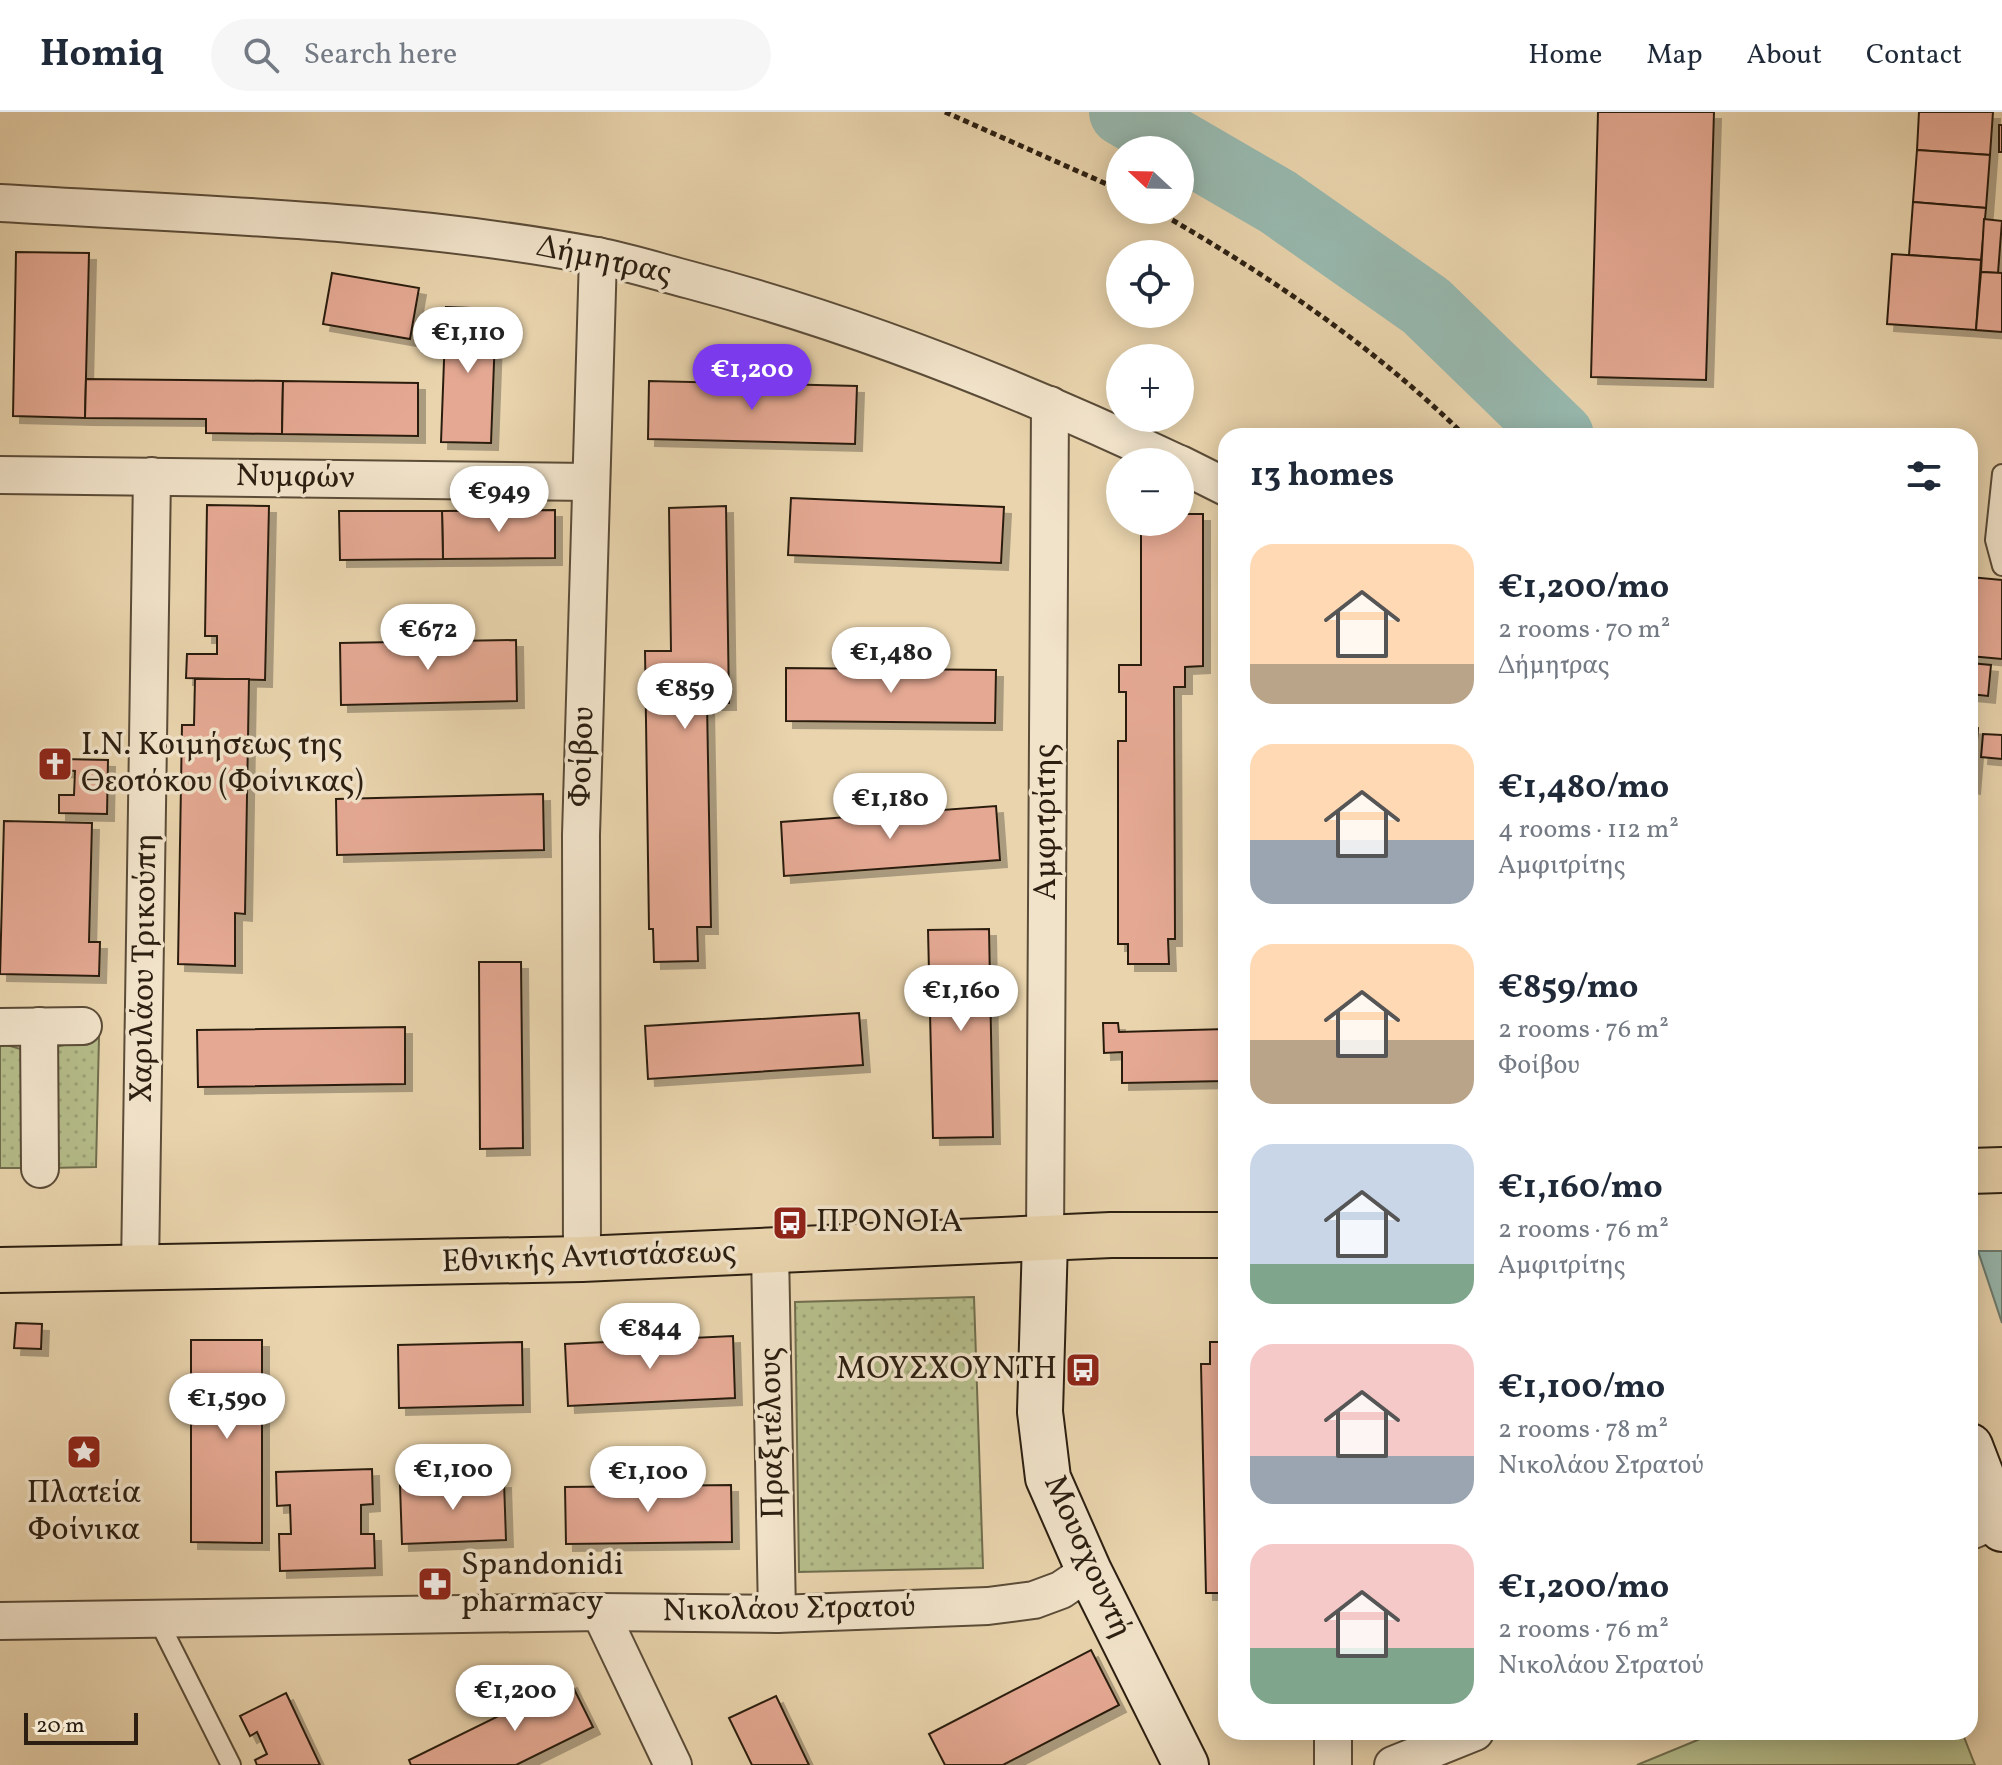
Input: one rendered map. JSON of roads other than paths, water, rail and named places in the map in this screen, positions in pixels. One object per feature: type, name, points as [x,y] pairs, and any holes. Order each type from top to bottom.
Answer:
[{"type":"main road","points":[[1978,1171],[2002,1170]]},
{"type":"main road","name":"Εθνικής Αντιστάσεως","points":[[0,1270],[582,1259],[1111,1235],[1218,1235]]},
{"type":"main road","name":"Μουσχουντή","points":[[1045,1240],[1040,1400],[1043,1457],[1056,1501],[1186,1765]]},
{"type":"main road","points":[[1978,1478],[1990,1527]]},
{"type":"street","name":"Δήμητρας","points":[[0,203],[427,231],[598,256],[810,315],[1050,405],[1145,448]]},
{"type":"street","name":"Φοίβου","points":[[582,1259],[581,835],[598,256]]},
{"type":"street","name":"Αμφιτρίτης","points":[[1045,1240],[1050,405]]},
{"type":"street","name":"Δήμητρας","points":[[1194,471],[1218,483]]},
{"type":"street","name":"Νυμφών","points":[[0,475],[590,482]]},
{"type":"street","name":"Χαριλάου Τρικούπη","points":[[140,1269],[152,476]]},
{"type":"street","points":[[39,1026],[40,1169]]},
{"type":"street","points":[[0,1027],[83,1026]]},
{"type":"street","name":"Πραξιτέλους","points":[[770,1252],[777,1614]]},
{"type":"street","name":"Νικολάου Στρατού","points":[[0,1621],[600,1612],[777,1614],[988,1606],[1034,1600],[1061,1590],[1089,1571]]},
{"type":"street","points":[[600,1612],[673,1765]]},
{"type":"street","points":[[1333,1740],[1333,1765]]},
{"type":"street","points":[[1393,1765],[1455,1740]]},
{"type":"lane","points":[[2002,474],[1995,540],[2002,566]]},
{"type":"lane","points":[[158,1620],[231,1765]]},
{"type":"water","points":[[1978,1251],[2002,1251],[2002,1323]]},
{"type":"waterway","points":[[1123,112],[1278,202],[1426,306],[1552,428]]},
{"type":"place","name":"Ι.Ν. Κοιμήσεως της Θεοτόκου (Φοίνικας)","points":[[55,764]]},
{"type":"place","name":"ΠΡΟΝΟΙΑ","points":[[790,1223]]},
{"type":"place","name":"ΜΟΥΣΧΟΥΝΤΗ","points":[[1083,1370]]},
{"type":"place","name":"Πλατεία Φοίνικα","points":[[84,1452]]},
{"type":"place","name":"Spandonidi pharmacy","points":[[435,1584]]}]
